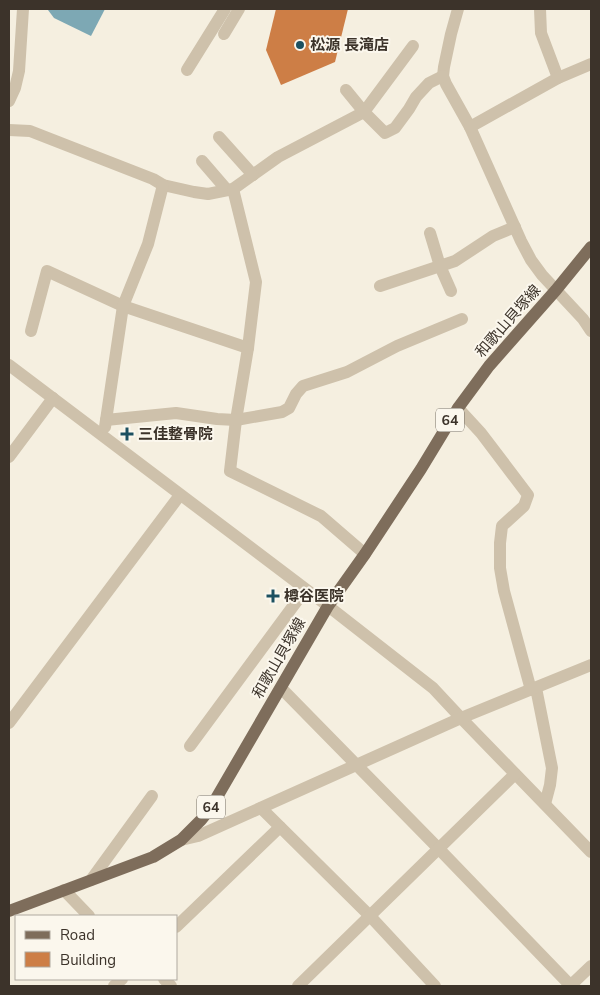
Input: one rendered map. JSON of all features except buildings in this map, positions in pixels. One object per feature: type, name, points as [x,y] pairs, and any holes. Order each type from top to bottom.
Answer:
[{"type":"main road","name":"和歌山貝塚線","points":[[9,911],[153,857],[181,840],[201,820],[210,809],[328,606],[421,469],[458,408],[489,366],[591,247]]},
{"type":"street","points":[[9,101],[15,88],[19,71],[23,9]]},
{"type":"street","points":[[186,70],[225,9]]},
{"type":"street","points":[[224,34],[239,9]]},
{"type":"street","points":[[458,9],[443,76],[446,84],[470,127],[531,260],[542,275],[583,319],[591,331]]},
{"type":"street","points":[[540,9],[541,33],[558,78]]},
{"type":"street","points":[[9,130],[30,131],[177,189],[208,194],[230,190],[278,157],[364,112],[413,46]]},
{"type":"street","points":[[470,127],[558,78],[591,64]]},
{"type":"street","points":[[346,90],[385,133],[395,128],[416,97],[429,83],[443,76]]},
{"type":"street","points":[[219,136],[253,175]]},
{"type":"street","points":[[202,161],[230,190],[256,282],[230,471],[321,516],[365,554]]},
{"type":"street","points":[[104,437],[123,306],[148,244],[163,185]]},
{"type":"street","points":[[380,286],[455,261],[493,236],[515,227]]},
{"type":"street","points":[[430,233],[440,266],[451,291]]},
{"type":"street","points":[[31,331],[47,270],[123,306],[248,348]]},
{"type":"street","points":[[106,420],[176,413],[236,420],[282,412],[289,408],[296,394],[304,386],[347,372],[397,346],[462,320]]},
{"type":"street","points":[[9,365],[328,606],[433,688],[591,852]]},
{"type":"street","points":[[9,458],[53,398]]},
{"type":"street","points":[[458,408],[481,433],[528,495],[524,506],[502,526],[500,568],[504,591],[533,689],[552,768],[545,804]]},
{"type":"street","points":[[9,723],[180,495]]},
{"type":"street","points":[[190,746],[305,590]]},
{"type":"street","points":[[181,840],[198,836],[461,718],[591,665]]},
{"type":"street","points":[[281,688],[571,986],[591,966]]},
{"type":"street","points":[[298,986],[515,774]]},
{"type":"street","points":[[91,880],[152,796]]},
{"type":"street","points":[[261,808],[370,916],[435,986]]},
{"type":"street","points":[[178,926],[280,827]]},
{"type":"street","points":[[64,890],[88,915]]},
{"type":"water","points":[[48,9],[105,9],[91,36],[54,18]]},
{"type":"place","name":"松源 長滝店","points":[[300,45]]},
{"type":"place","name":"三佳整骨院","points":[[127,434]]},
{"type":"place","name":"樽谷医院","points":[[273,596]]}]
